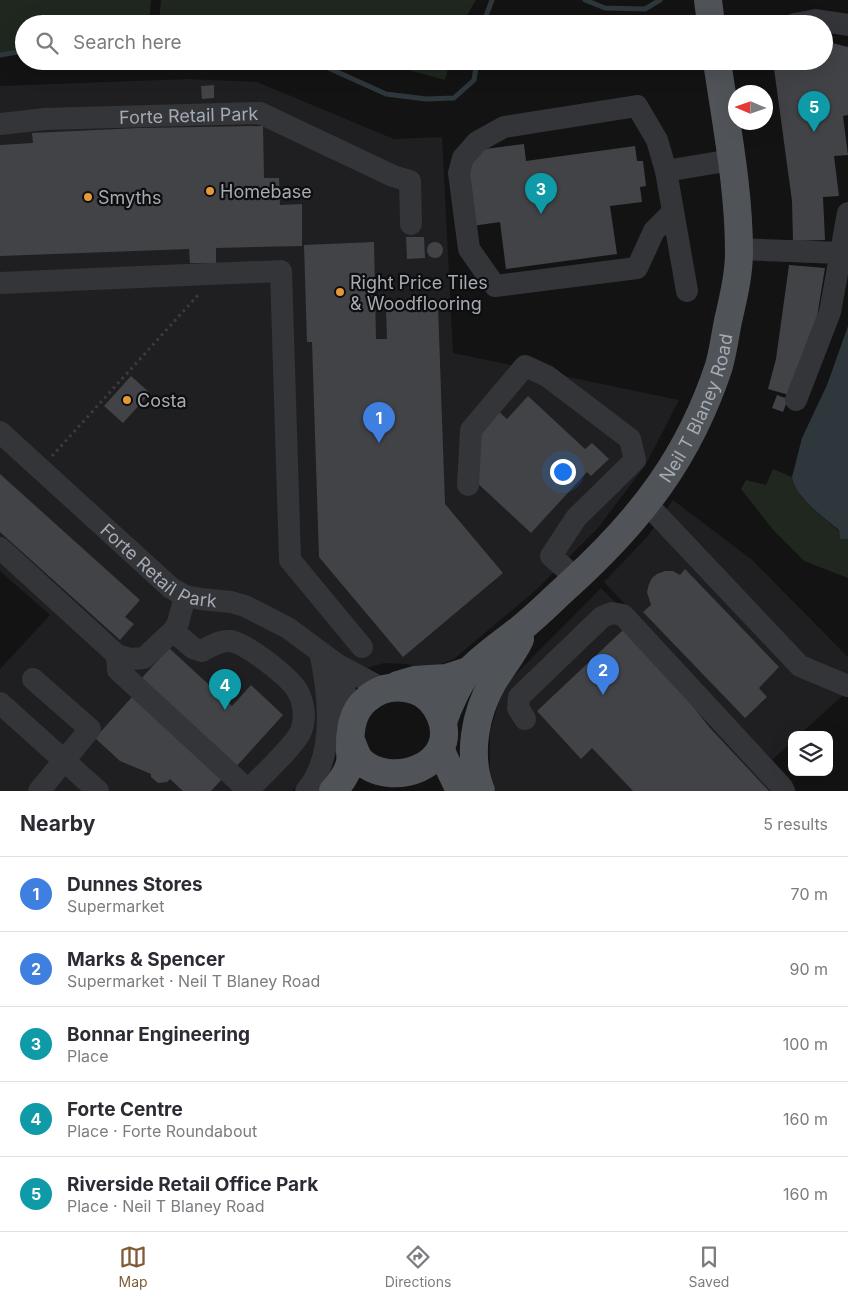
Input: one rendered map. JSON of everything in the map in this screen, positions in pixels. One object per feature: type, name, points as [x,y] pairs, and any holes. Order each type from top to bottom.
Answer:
[{"type":"main road","points":[[708,0],[710,15]]},
{"type":"main road","name":"Neil T Blaney Road","points":[[443,722],[446,712],[468,671],[527,624],[614,543],[647,504],[674,466],[696,423],[719,364],[732,300],[739,249],[731,160],[717,70]]},
{"type":"main road","points":[[481,791],[476,773],[474,751],[478,722],[490,688],[514,652],[527,624]]},
{"type":"main road","name":"Neil T Blaney Road","points":[[389,688],[415,680],[435,680],[468,671]]},
{"type":"main road","points":[[333,791],[345,775],[350,762],[351,731],[357,711],[365,700],[389,688],[407,688],[418,691],[437,708],[443,722],[444,735],[441,751],[427,770],[406,779],[394,780],[380,776],[368,769],[360,760],[351,731]]},
{"type":"main road","points":[[441,751],[460,791]]},
{"type":"lane","points":[[833,23],[848,25]]},
{"type":"lane","points":[[673,212],[654,231],[637,268],[495,286],[469,249],[459,173],[463,158],[477,142],[504,127],[637,106],[657,140],[666,171],[688,292]]},
{"type":"lane","name":"Forte Retail Park","points":[[0,124],[45,119],[260,112],[393,176],[410,180],[411,224]]},
{"type":"lane","points":[[666,171],[731,160]]},
{"type":"lane","points":[[796,400],[830,312],[848,213]]},
{"type":"lane","points":[[739,249],[840,253]]},
{"type":"lane","points":[[0,283],[281,272],[290,560],[362,647]]},
{"type":"lane","points":[[468,485],[471,430],[525,366],[547,376],[630,440],[636,460],[576,518],[551,556],[576,578]]},
{"type":"lane","name":"Forte Retail Park","points":[[0,432],[165,583],[185,596],[231,602],[245,606],[288,628],[338,665],[389,688]]},
{"type":"lane","points":[[647,504],[800,666],[848,686]]},
{"type":"lane","points":[[0,548],[117,655],[130,659],[144,658],[173,631],[178,623],[185,596]]},
{"type":"lane","points":[[525,719],[518,708],[519,697],[602,617],[612,613],[623,615],[784,791]]},
{"type":"lane","points":[[117,655],[118,670],[248,790],[301,732],[304,715],[302,701],[292,684],[258,654],[242,644],[223,641],[202,651],[193,648],[173,631]]},
{"type":"lane","points":[[306,791],[323,759],[327,725],[328,696],[320,652]]},
{"type":"lane","points":[[338,665],[343,681],[351,731]]},
{"type":"lane","points":[[33,678],[90,729],[39,791]]},
{"type":"lane","points":[[0,703],[98,791]]},
{"type":"path","points":[[40,469],[205,288],[207,275]]},
{"type":"shaded area","points":[[0,0],[151,0],[150,15],[15,15],[15,50],[0,53]]},
{"type":"shaded area","points":[[161,0],[476,0],[467,15],[160,15]]},
{"type":"shaded area","points":[[409,70],[448,70],[445,80]]},
{"type":"shaded area","points":[[188,79],[257,82],[394,139],[442,137],[453,353],[679,400],[645,466],[597,529],[536,590],[454,659],[426,669],[406,664],[384,663],[367,668],[318,746],[308,771],[292,791],[0,791],[0,669],[50,615],[0,571],[0,86]]},
{"type":"shaded area","points":[[848,326],[848,539],[840,539],[839,530],[804,499],[798,492],[792,477],[802,438],[827,385]]},
{"type":"shaded area","points":[[773,469],[792,477],[798,492],[839,531],[840,539],[848,539],[848,578],[804,561],[774,531],[741,489],[746,480],[766,485]]},
{"type":"shaded area","points":[[673,500],[751,559],[848,657],[848,691],[803,731],[788,731],[788,746],[772,760],[794,791],[496,791],[490,781],[490,732],[503,687],[601,588],[751,738],[604,582],[648,536]]},
{"type":"building","points":[[833,43],[848,47],[848,115],[843,116],[848,155],[834,156],[839,196],[823,197],[825,240],[793,241],[792,201],[774,70],[833,70]]},
{"type":"building","points":[[214,85],[214,98],[202,99],[201,86]]},
{"type":"building","points":[[263,126],[264,178],[279,178],[280,205],[302,204],[302,246],[216,248],[216,263],[190,263],[189,249],[0,256],[0,145],[33,143],[32,133],[139,128]]},
{"type":"building","points":[[524,144],[526,161],[635,146],[637,161],[643,161],[646,186],[640,187],[642,202],[610,206],[617,254],[506,269],[500,222],[472,226],[464,170],[478,150]]},
{"type":"building","points":[[406,237],[424,237],[425,258],[407,259]]},
{"type":"building","points":[[374,242],[376,339],[387,339],[386,308],[438,306],[445,504],[503,573],[403,657],[319,557],[312,342],[307,342],[304,245]]},
{"type":"building","points":[[435,242],[441,244],[443,250],[441,256],[435,258],[429,256],[427,250],[429,244]]},
{"type":"building","points":[[789,265],[825,268],[817,317],[789,395],[768,389],[776,359]]},
{"type":"building","name":"Costa","points":[[131,376],[150,393],[123,423],[104,406]]},
{"type":"building","points":[[777,395],[788,399],[783,412],[772,408]]},
{"type":"building","points":[[528,396],[585,449],[592,443],[609,459],[591,476],[587,472],[531,533],[473,479],[475,434],[497,410],[507,419]]},
{"type":"building","points":[[0,474],[140,600],[125,617],[134,624],[120,640],[0,532]]},
{"type":"building","points":[[685,569],[779,667],[759,688],[767,697],[745,718],[643,612],[651,605],[647,592],[652,578],[665,571],[673,571],[680,575]]},
{"type":"building","points":[[624,629],[671,678],[709,727],[769,791],[633,791],[592,748],[581,759],[537,711]]},
{"type":"building","points":[[169,648],[232,706],[251,685],[283,715],[235,768],[139,681]]},
{"type":"building","points":[[132,697],[223,778],[211,791],[183,791],[170,779],[167,782],[158,783],[151,777],[151,774],[120,761],[95,738]]},
{"type":"waterway","points":[[486,15],[492,0]]},
{"type":"waterway","points":[[585,0],[605,8],[645,9],[660,0]]},
{"type":"waterway","points":[[0,55],[15,52]]},
{"type":"waterway","points":[[333,70],[386,94],[426,99],[454,98],[474,80],[476,70]]},
{"type":"place","name":"Riverside Retail Office Park","points":[[814,132]]},
{"type":"place","name":"Homebase","points":[[210,191]]},
{"type":"place","name":"Smyths","points":[[88,197]]},
{"type":"place","name":"Bonnar Engineering","points":[[541,214]]},
{"type":"place","name":"Right Price Tiles & Woodflooring","points":[[340,292]]},
{"type":"place","name":"Costa","points":[[127,400]]},
{"type":"place","name":"Dunnes Stores","points":[[379,443]]},
{"type":"place","name":"Marks & Spencer","points":[[603,695]]},
{"type":"place","name":"Forte Centre","points":[[225,710]]}]
